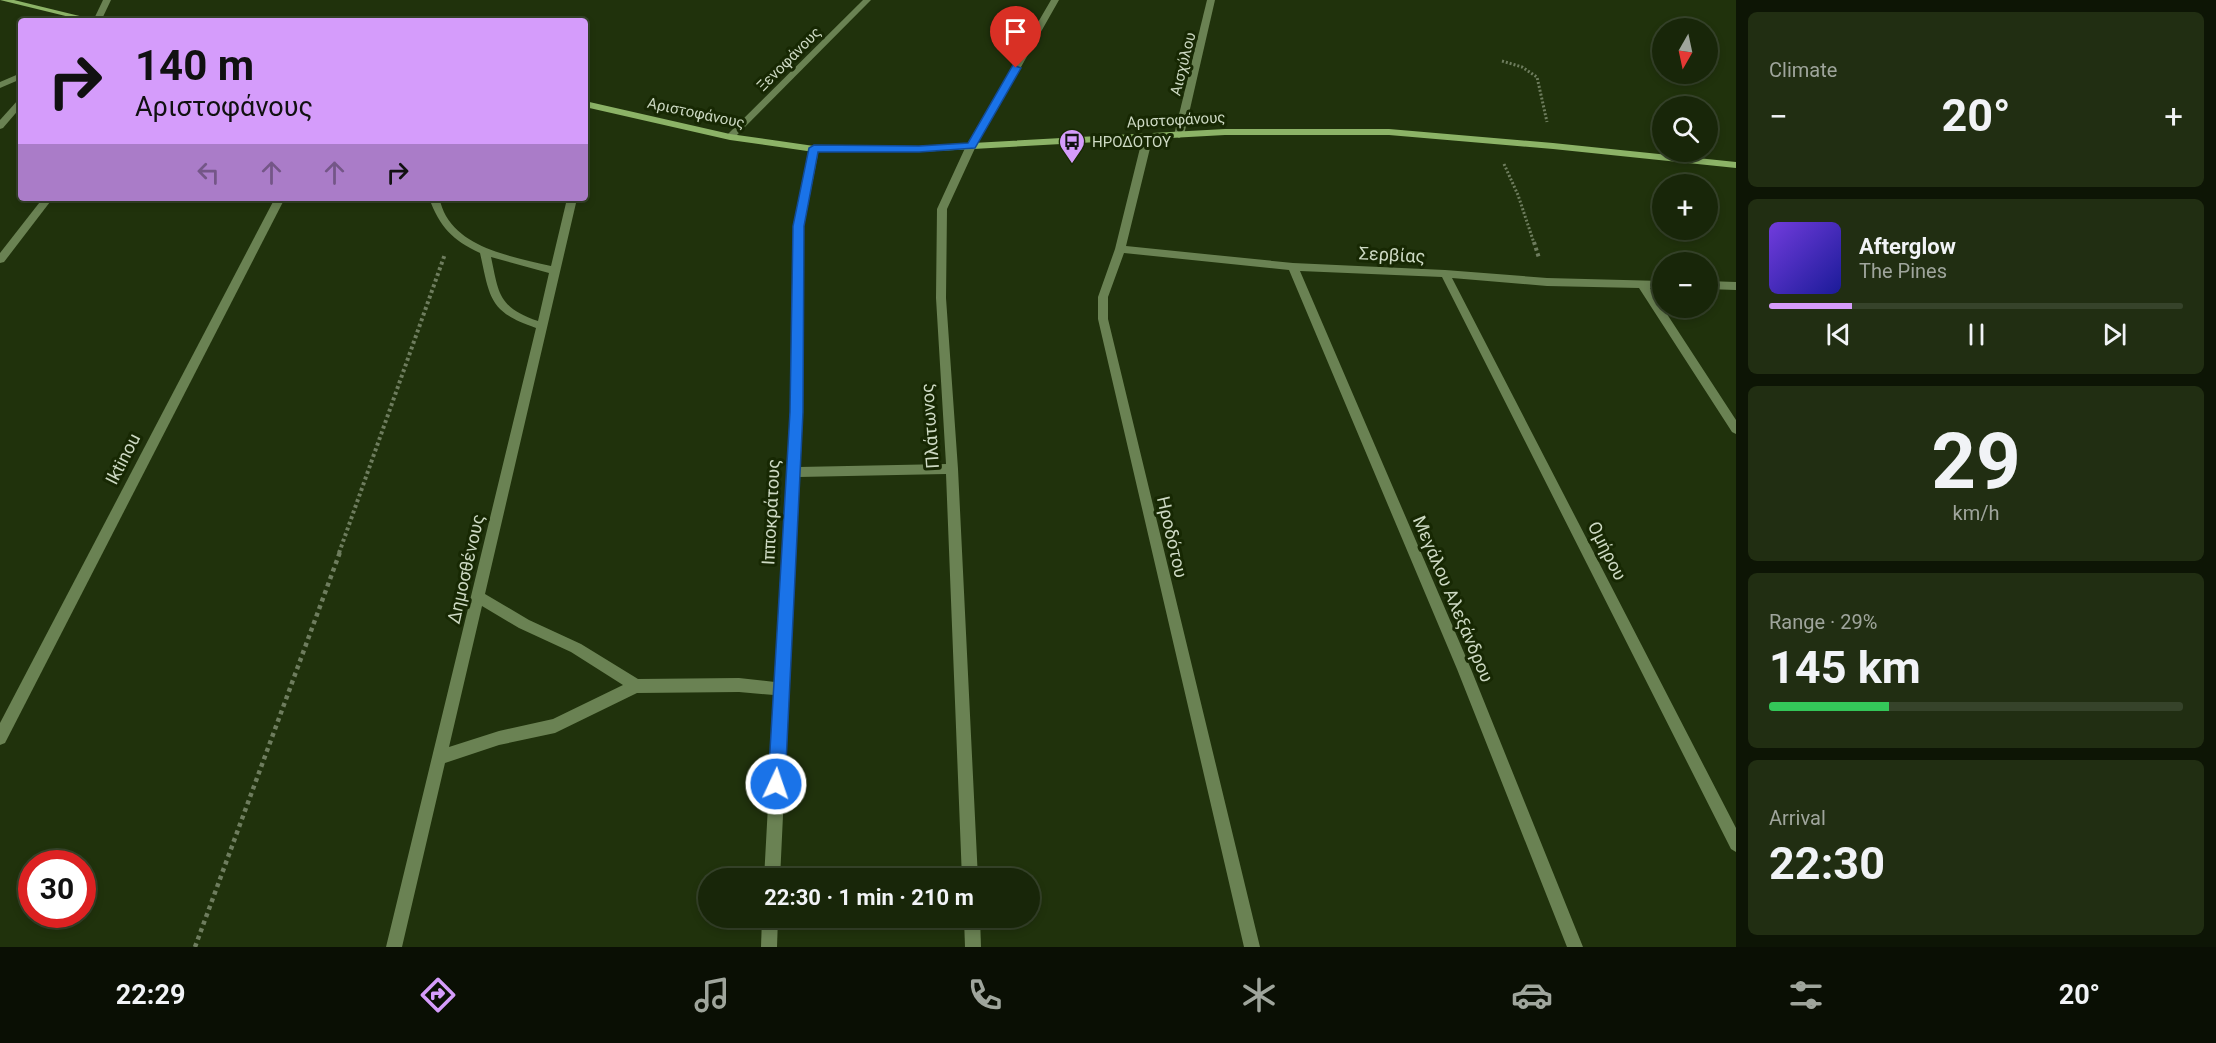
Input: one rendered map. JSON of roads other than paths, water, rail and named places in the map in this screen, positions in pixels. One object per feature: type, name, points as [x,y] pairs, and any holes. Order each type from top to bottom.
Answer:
[{"type":"street","points":[[4,0],[84,18]]},
{"type":"street","points":[[98,18],[107,0]]},
{"type":"street","name":"Ξενοφάνους","points":[[730,137],[867,0]]},
{"type":"street","name":"Πλάτωνος","points":[[970,868],[952,469],[941,298],[942,209],[971,146],[1055,0]]},
{"type":"street","name":"Αισχύλου","points":[[1179,135],[1211,0]]},
{"type":"street","points":[[0,85],[18,77]]},
{"type":"street","points":[[0,126],[18,105]]},
{"type":"street","name":"Αριστοφάνους","points":[[588,105],[730,137],[814,148],[919,149],[1225,132],[1389,132],[1736,165]]},
{"type":"street","name":"Ηροδότου","points":[[1148,136],[1120,249],[1102,297],[1103,319],[1252,947]]},
{"type":"street","name":"Ιπποκράτους","points":[[773,868],[796,412],[799,226],[814,148]]},
{"type":"street","points":[[0,260],[46,201]]},
{"type":"street","name":"Iktinou","points":[[0,738],[278,201]]},
{"type":"street","points":[[435,201],[444,223],[456,235],[485,252],[555,272]]},
{"type":"street","name":"Δημοσθένους","points":[[394,947],[441,757],[570,201]]},
{"type":"street","name":"Σερβίας","points":[[1120,249],[1293,267],[1445,274],[1547,282],[1652,285]]},
{"type":"street","points":[[485,252],[495,295],[503,310],[515,318],[541,326]]},
{"type":"street","name":"Μεγάλου Αλεξάνδρου","points":[[1293,267],[1464,669],[1575,947]]},
{"type":"street","name":"Ομήρου","points":[[1445,274],[1736,844]]},
{"type":"street","points":[[1642,285],[1736,429]]},
{"type":"street","points":[[1718,285],[1736,285]]},
{"type":"street","points":[[792,472],[952,469]]},
{"type":"street","points":[[478,597],[524,624],[576,648],[636,686]]},
{"type":"street","points":[[441,757],[499,738],[555,726],[636,686],[739,685],[781,688]]},
{"type":"street","points":[[769,947],[770,928]]},
{"type":"street","points":[[972,928],[973,947]]},
{"type":"place","name":"ΗΡΟΔΟΤΟΥ","points":[[1072,165]]}]
